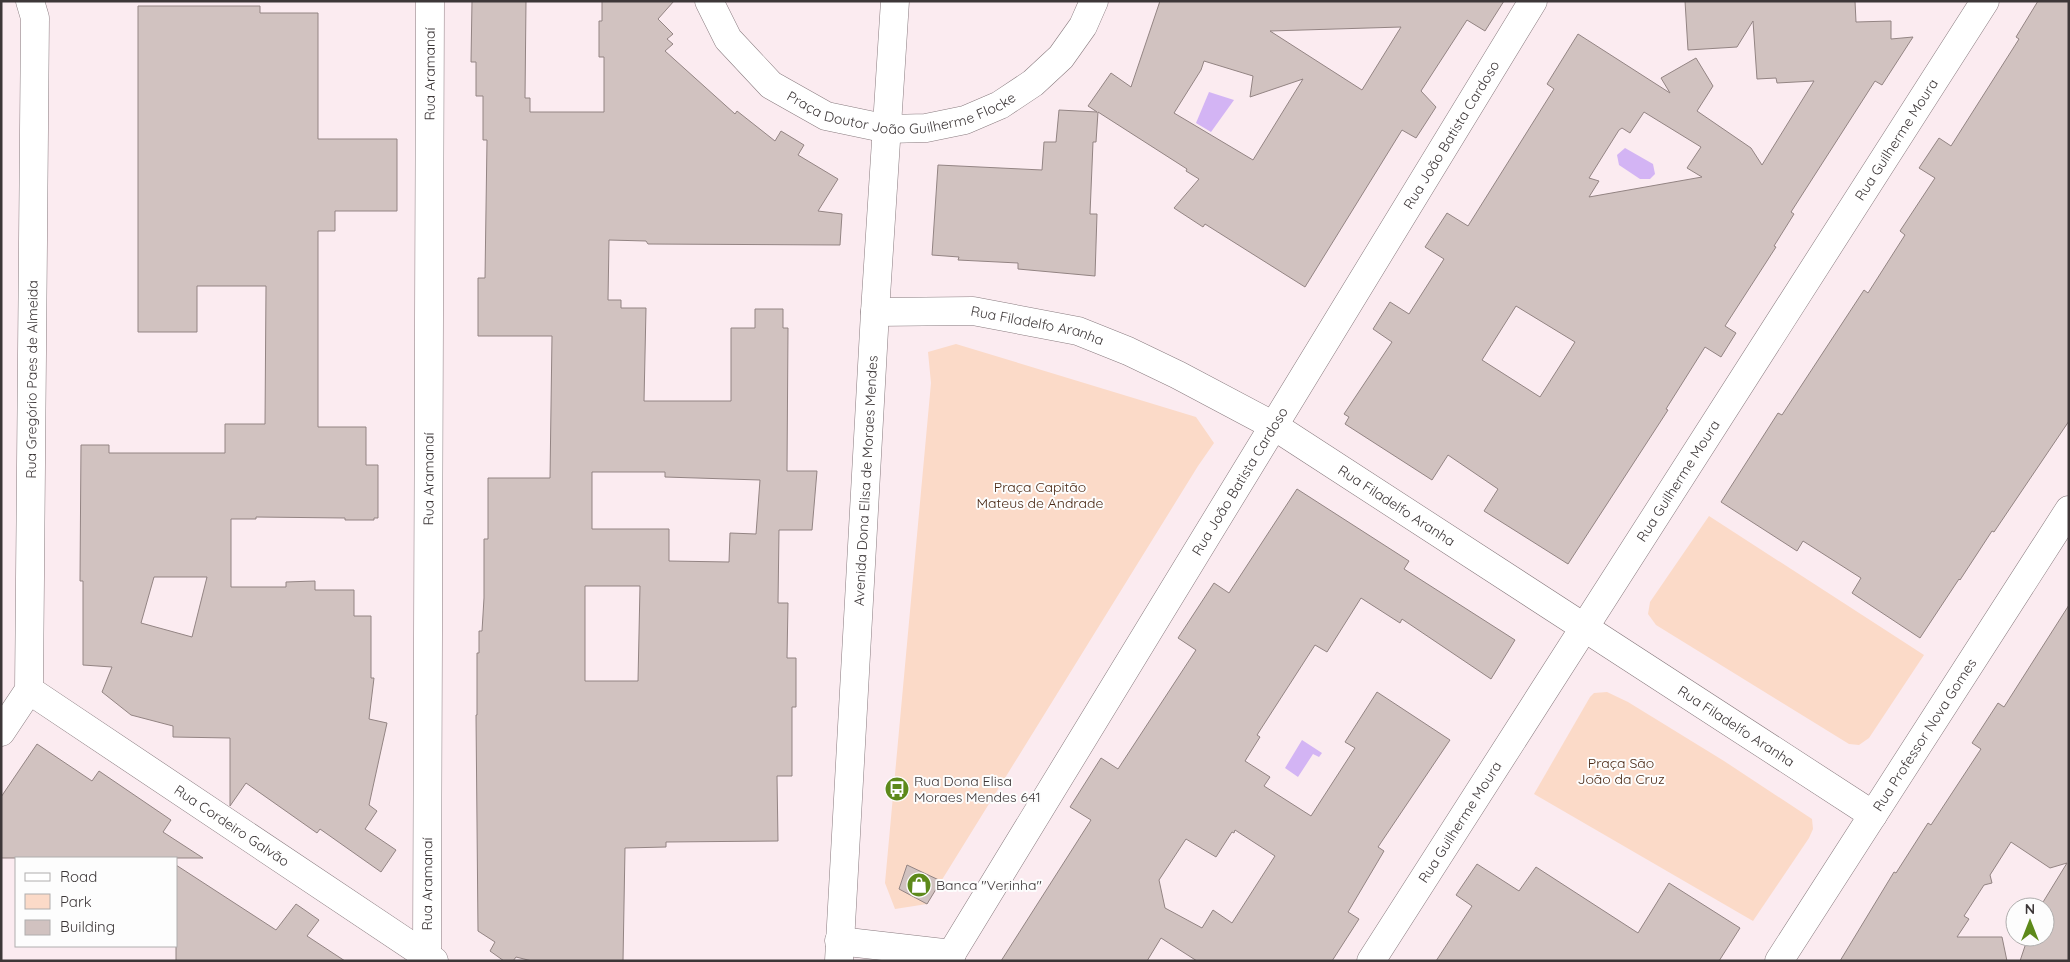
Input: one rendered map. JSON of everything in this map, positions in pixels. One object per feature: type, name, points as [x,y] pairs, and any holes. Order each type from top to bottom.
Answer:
[{"type":"street","name":"Rua Aramanaí","points":[[430,1],[430,958]]},
{"type":"street","name":"Praça Doutor João Guilherme Flocke","points":[[709,1],[728,39],[771,85],[826,116],[888,129],[926,128],[965,120],[1000,105],[1032,83],[1061,57],[1083,26],[1094,1]]},
{"type":"street","name":"Avenida Dona Elisa de Moraes Mendes","points":[[839,951],[875,312],[895,1]]},
{"type":"street","name":"Rua João Batista Cardoso","points":[[949,957],[1533,1]]},
{"type":"street","name":"Rua Guilherme Moura","points":[[1371,961],[1985,1]]},
{"type":"street","name":"Rua Gregório Paes de Almeida","points":[[29,690],[35,7]]},
{"type":"street","name":"Rua Filadelfo Aranha","points":[[875,312],[973,311],[1078,331],[1128,351],[1178,375],[1274,426],[1873,815]]},
{"type":"street","name":"Rua Professor Nova Gomes","points":[[1779,961],[2069,510]]},
{"type":"street","name":"Rua Cordeiro Galvão","points":[[29,690],[430,958]]},
{"type":"street","points":[[1,732],[29,690]]},
{"type":"street","points":[[839,951],[949,957]]},
{"type":"green space","name":"Praça Capitão Mateus de Andrade","points":[[956,344],[1196,417],[1214,443],[927,904],[895,909],[885,883],[931,383],[928,352]]},
{"type":"green space","points":[[1709,516],[1924,655],[1869,738],[1859,745],[1849,744],[1656,625],[1648,614],[1650,602]]},
{"type":"green space","name":"Praça São João da Cruz","points":[[1607,692],[1628,702],[1724,761],[1812,819],[1813,829],[1809,838],[1753,921],[1534,794],[1590,697],[1594,693]]},
{"type":"shaded area","points":[[1209,92],[1234,100],[1211,132],[1196,123]]},
{"type":"shaded area","points":[[1625,148],[1653,164],[1655,174],[1650,179],[1640,179],[1619,165],[1617,155]]},
{"type":"shaded area","points":[[1302,740],[1322,753],[1319,757],[1313,754],[1298,777],[1285,768]]},
{"type":"building","points":[[472,1],[526,1],[525,98],[530,98],[530,112],[604,112],[604,57],[599,57],[599,21],[602,21],[602,1],[674,1],[658,19],[673,34],[667,39],[673,44],[665,51],[735,114],[737,111],[775,141],[781,131],[804,145],[798,155],[838,179],[818,211],[842,214],[840,245],[648,244],[646,241],[609,240],[608,300],[621,300],[621,308],[646,308],[644,401],[731,401],[731,328],[755,328],[755,309],[783,309],[783,328],[788,328],[787,471],[817,471],[812,530],[779,530],[778,603],[788,603],[787,658],[796,658],[796,707],[792,707],[792,776],[777,776],[778,841],[666,842],[666,847],[625,848],[623,961],[532,961],[516,957],[513,961],[504,961],[490,951],[495,942],[478,931],[477,653],[479,653],[479,631],[482,631],[484,539],[488,539],[488,478],[550,478],[552,336],[478,336],[478,278],[485,278],[487,140],[483,140],[483,96],[476,96],[476,62],[471,62]],"holes":[[[592,472],[665,472],[665,477],[760,480],[756,534],[730,533],[729,562],[669,561],[669,529],[592,529]],[[585,586],[640,586],[638,681],[585,681]]]},
{"type":"building","points":[[1160,1],[1504,1],[1485,31],[1467,20],[1421,91],[1436,107],[1416,138],[1402,130],[1305,287],[1205,224],[1203,227],[1174,208],[1199,179],[1186,171],[1187,169],[1098,112],[1096,142],[1093,142],[1090,214],[1097,214],[1095,276],[1018,269],[1018,263],[958,260],[959,257],[932,255],[938,165],[1042,170],[1044,142],[1056,142],[1059,110],[1097,112],[1088,106],[1111,73],[1131,87]],"holes":[[[1401,27],[1362,90],[1270,31]],[[1204,61],[1253,76],[1250,97],[1303,79],[1253,160],[1174,113],[1201,70]]]},
{"type":"building","points":[[1685,1],[1855,1],[1856,22],[1891,21],[1891,39],[1913,37],[1882,85],[1875,81],[1791,212],[1794,214],[1774,246],[1776,247],[1725,326],[1736,333],[1721,357],[1705,347],[1666,409],[1668,410],[1568,564],[1484,511],[1498,489],[1448,455],[1432,480],[1345,424],[1349,417],[1344,414],[1392,342],[1373,329],[1390,302],[1409,314],[1444,259],[1425,247],[1447,213],[1468,226],[1554,89],[1547,84],[1578,34],[1670,93],[1661,78],[1696,58],[1713,86],[1697,111],[1751,148],[1762,165],[1814,81],[1777,83],[1776,78],[1757,79],[1753,21],[1737,47],[1688,50]],"holes":[[[1644,112],[1701,147],[1687,168],[1702,177],[1589,197],[1599,181],[1589,178],[1619,130],[1622,128],[1630,133]],[[1516,306],[1575,342],[1540,397],[1482,360]]]},
{"type":"building","points":[[2038,1],[2069,1],[2069,421],[1920,638],[1852,593],[1861,578],[1803,541],[1797,551],[1721,502],[1778,413],[1782,415],[1864,290],[1868,293],[1905,235],[1900,231],[1935,178],[1919,168],[1939,138],[1951,146],[2019,39],[2016,37]]},
{"type":"building","points":[[138,6],[260,6],[260,13],[318,13],[318,139],[397,139],[397,211],[335,211],[335,231],[318,231],[318,427],[366,427],[366,465],[378,465],[378,518],[374,518],[374,520],[256,517],[256,519],[231,519],[231,587],[286,587],[286,582],[315,581],[315,590],[354,590],[354,616],[371,616],[371,678],[374,678],[369,719],[387,723],[369,805],[377,811],[365,829],[396,850],[381,872],[320,829],[317,833],[246,783],[230,806],[230,738],[173,737],[173,726],[131,715],[102,692],[112,667],[83,665],[83,581],[80,581],[81,445],[109,445],[109,453],[225,453],[225,424],[265,424],[266,286],[197,286],[197,332],[138,332]],"holes":[[[154,577],[207,577],[192,637],[141,623]]]},
{"type":"building","points":[[1297,489],[1409,561],[1404,569],[1515,640],[1491,679],[1402,619],[1400,623],[1361,598],[1327,652],[1315,645],[1257,735],[1260,737],[1245,761],[1270,777],[1264,786],[1311,816],[1355,748],[1345,742],[1377,692],[1450,740],[1378,847],[1384,851],[1348,912],[1359,919],[1332,961],[1197,961],[1161,938],[1147,961],[1001,961],[1091,820],[1070,807],[1101,758],[1118,769],[1196,650],[1178,638],[1214,583],[1229,593]],"holes":[[[1235,830],[1275,856],[1232,923],[1213,910],[1202,928],[1165,908],[1159,880],[1186,839],[1216,857]]]},
{"type":"building","points":[[2069,605],[2069,961],[2020,961],[2025,947],[2055,947],[2055,897],[2046,897],[2067,863],[2050,868],[2011,842],[1990,875],[1992,883],[1984,885],[1964,916],[1969,919],[1957,937],[2002,937],[2007,961],[1840,961],[1894,872],[1896,873],[1928,823],[1931,825],[1981,749],[1972,743],[1998,703],[2004,707]]},
{"type":"building","points":[[37,744],[92,781],[99,771],[171,820],[163,832],[203,858],[1,858],[1,797]]},
{"type":"building","points":[[1477,864],[1519,891],[1536,867],[1638,933],[1669,883],[1740,928],[1719,961],[1436,961],[1472,906],[1456,895]]},
{"type":"building","name":"Banca \"Verinha\"","points":[[907,865],[941,881],[927,904],[899,889]]},
{"type":"building","points":[[178,866],[276,930],[296,904],[319,920],[307,936],[345,961],[176,961],[176,947],[178,947]]},
{"type":"place","name":"Rua Dona Elisa Moraes Mendes 641","points":[[897,789]]},
{"type":"place","name":"Banca \"Verinha\"","points":[[919,885]]}]
